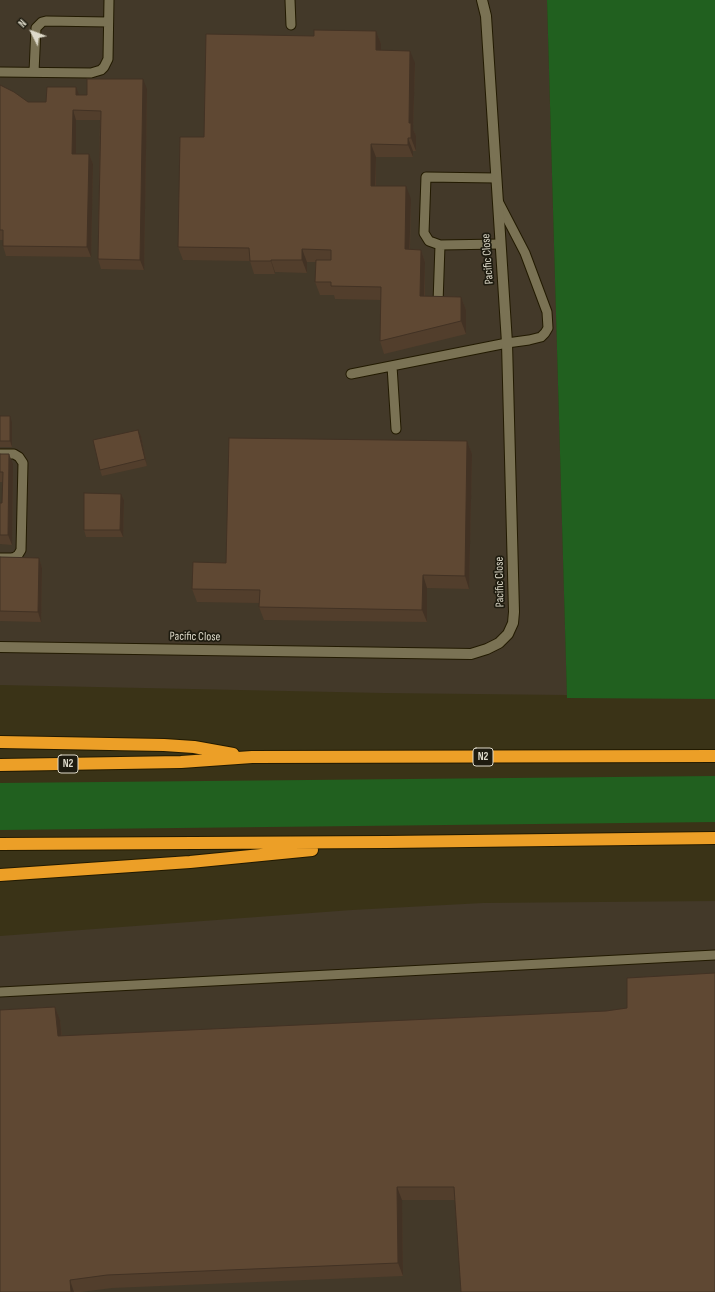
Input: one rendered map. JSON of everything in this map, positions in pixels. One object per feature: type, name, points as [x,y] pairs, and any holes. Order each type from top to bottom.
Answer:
[{"type":"highway","points":[[0,742],[164,745],[194,747],[252,758]]},
{"type":"highway","name":"N2","points":[[0,765],[181,762],[252,758],[715,756]]},
{"type":"highway","points":[[0,844],[387,842],[715,838]]},
{"type":"highway","points":[[0,875],[190,862],[387,842]]},
{"type":"street","points":[[482,0],[486,16]]},
{"type":"street","points":[[486,16],[492,0]]},
{"type":"street","name":"Pacific Close","points":[[0,647],[471,654],[488,649],[499,643],[508,634],[513,623],[514,612],[507,343],[486,16]]},
{"type":"lane","points":[[0,72],[91,73],[101,70],[108,59],[109,0]]},
{"type":"lane","points":[[290,0],[291,25]]},
{"type":"lane","points":[[34,72],[36,28],[42,22],[108,22]]},
{"type":"lane","points":[[496,178],[426,177],[424,233],[429,241],[440,246],[500,244]]},
{"type":"lane","points":[[351,374],[529,340],[541,336],[548,328],[547,312],[525,253],[498,200]]},
{"type":"lane","points":[[438,303],[440,246]]},
{"type":"lane","points":[[392,366],[396,429]]},
{"type":"lane","points":[[0,454],[14,454],[19,456],[23,463],[21,550],[18,555],[11,558],[0,558]]},
{"type":"lane","points":[[0,992],[715,955]]},
{"type":"shaded area","points":[[0,0],[547,0],[567,695],[383,693],[0,685]]},
{"type":"shaded area","points":[[715,901],[715,1292],[0,1292],[0,936],[352,910],[483,903]]},
{"type":"green space","points":[[547,0],[715,0],[715,699],[567,698]]},
{"type":"green space","points":[[715,776],[715,822],[0,830],[0,783]]},
{"type":"building","points":[[314,30],[376,31],[376,50],[410,51],[409,123],[411,123],[411,138],[408,138],[408,145],[371,144],[371,186],[406,186],[405,249],[421,250],[420,296],[461,297],[461,321],[380,341],[381,287],[331,286],[331,282],[315,282],[316,260],[331,260],[331,250],[302,249],[302,260],[250,261],[249,248],[178,247],[180,137],[204,137],[206,34],[314,36]]},
{"type":"building","points":[[87,79],[143,79],[140,260],[98,259],[101,111],[73,110],[72,154],[89,154],[87,247],[3,246],[3,230],[0,230],[0,85],[14,92],[28,102],[46,102],[47,87],[76,87],[76,95],[87,95]]},
{"type":"building","points":[[0,416],[10,416],[10,441],[0,441]]},
{"type":"building","points":[[138,430],[145,459],[100,470],[93,440]]},
{"type":"building","points":[[229,438],[467,441],[465,576],[423,575],[422,610],[259,607],[260,590],[192,589],[193,562],[226,563]]},
{"type":"building","points":[[0,454],[9,454],[8,535],[0,535],[0,503],[2,503],[3,472],[0,472]]},
{"type":"building","points":[[84,493],[121,494],[120,530],[84,530]]},
{"type":"building","points":[[0,557],[39,558],[38,612],[0,611]]},
{"type":"building","points":[[715,973],[715,1292],[461,1292],[454,1187],[397,1187],[398,1263],[107,1275],[70,1280],[71,1292],[0,1292],[0,1010],[55,1007],[58,1036],[606,1011],[627,1008],[627,978]]}]
